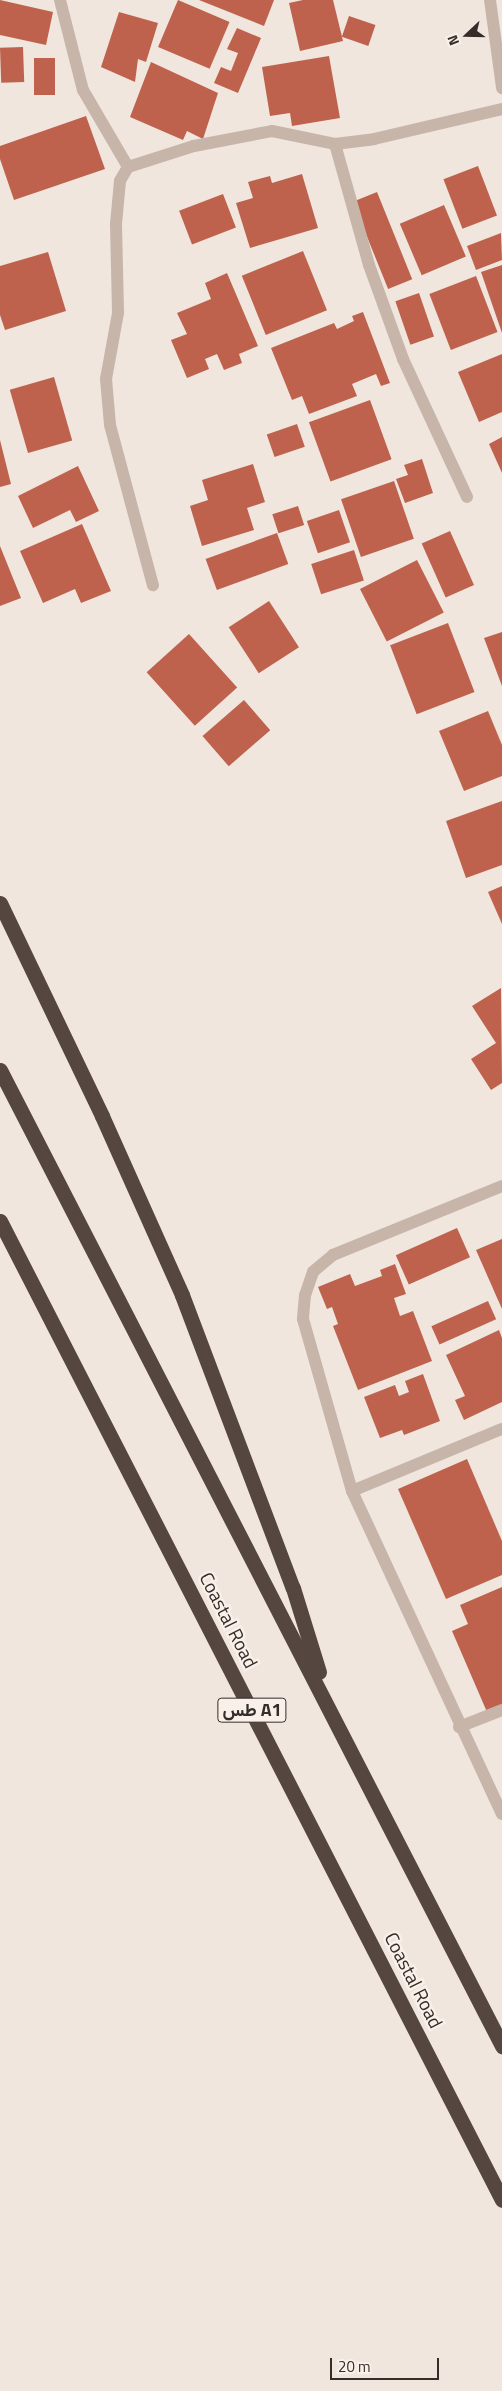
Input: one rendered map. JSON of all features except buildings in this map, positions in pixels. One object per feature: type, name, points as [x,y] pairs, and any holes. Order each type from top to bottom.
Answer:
[{"type":"highway","points":[[0,903],[102,1116],[182,1295],[293,1588],[330,1710]]},
{"type":"highway","points":[[0,1070],[502,2046]]},
{"type":"highway","name":"Coastal Road","points":[[0,1221],[502,2200]]},
{"type":"street","points":[[60,0],[83,90],[128,167]]},
{"type":"street","points":[[490,0],[502,88]]},
{"type":"street","points":[[153,584],[110,425],[106,379],[118,313],[116,224],[120,181],[128,167],[194,146],[272,132],[335,144],[374,139],[502,109]]},
{"type":"street","points":[[335,144],[369,265],[400,351],[467,497]]},
{"type":"street","points":[[502,1186],[333,1256],[313,1272],[305,1295],[303,1319],[352,1491],[459,1727],[502,1814]]},
{"type":"street","points":[[352,1491],[502,1429]]},
{"type":"street","points":[[459,1727],[502,1710]]}]
